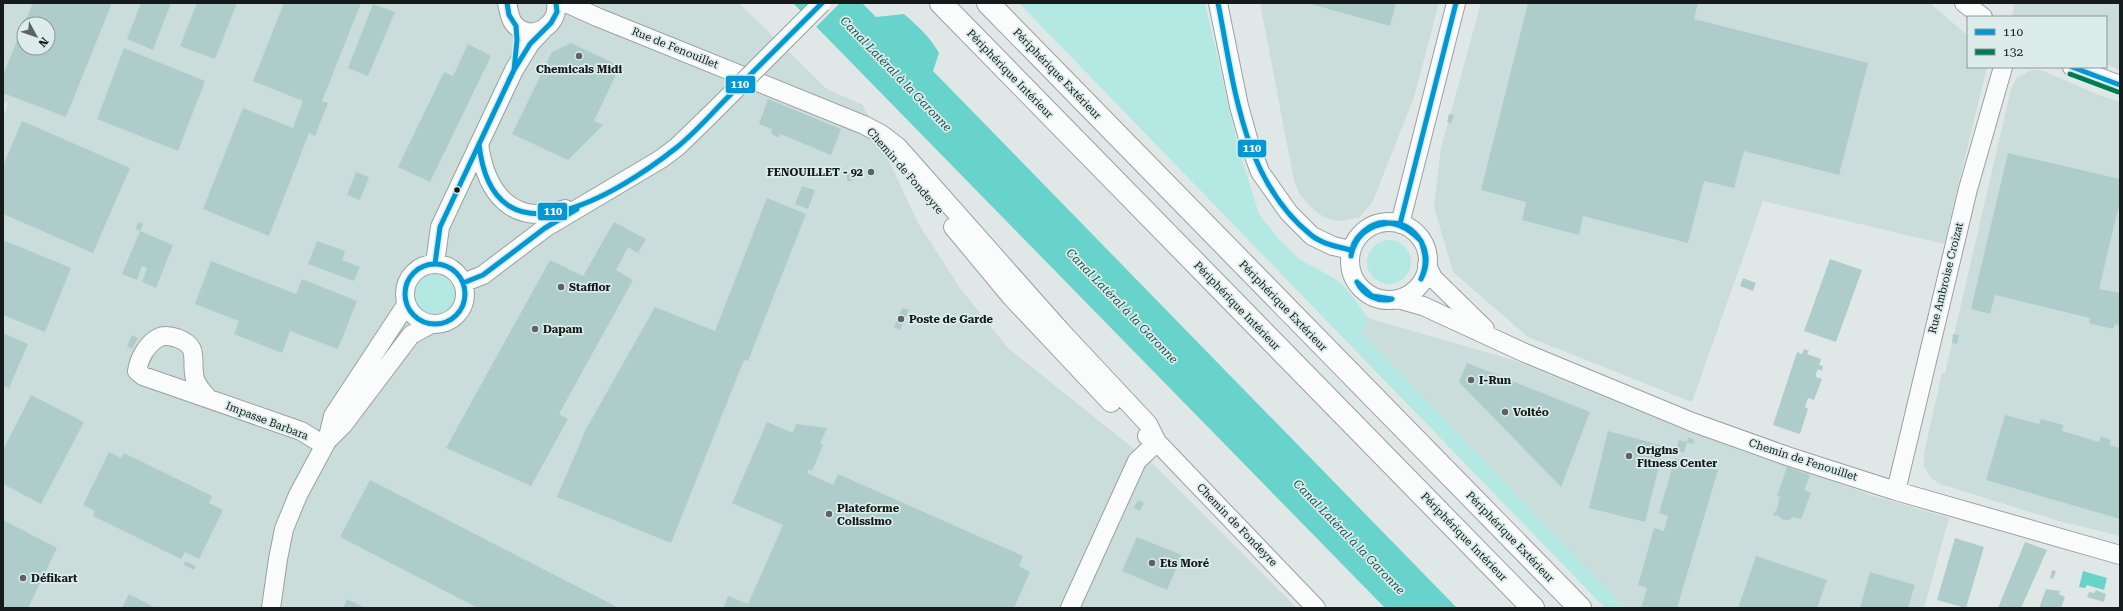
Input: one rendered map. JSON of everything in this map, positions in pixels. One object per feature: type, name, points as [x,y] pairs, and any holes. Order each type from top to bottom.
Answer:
[{"type":"highway","name":"Périphérique Intérieur","points":[[941,3],[1533,608]]},
{"type":"highway","name":"Périphérique Extérieur","points":[[988,3],[1580,608]]},
{"type":"street","points":[[435,264],[440,227],[514,70],[530,44],[547,26],[557,12],[556,3]]},
{"type":"street","name":"Rue de Fenouillet","points":[[566,3],[597,17],[864,125]]},
{"type":"street","points":[[463,283],[483,275],[545,228],[645,169],[677,147],[712,114],[822,3]]},
{"type":"street","points":[[1218,3],[1241,113],[1249,142],[1260,172],[1289,213],[1312,236],[1333,246],[1351,250]]},
{"type":"street","points":[[1400,224],[1456,3]]},
{"type":"street","points":[[1964,3],[1982,16]]},
{"type":"street","points":[[508,4],[509,15],[516,26],[517,40],[514,70]]},
{"type":"street","name":"Rue de Fenouillet","points":[[516,26],[532,32],[570,18],[597,17]]},
{"type":"street","name":"Rue Ambroise Croizat","points":[[1896,491],[1968,189],[2003,68]]},
{"type":"street","points":[[2075,68],[2120,85]]},
{"type":"street","name":"Chemin de Fondeyre","points":[[864,125],[881,134],[908,158],[1060,332],[1148,424],[1157,442],[1316,608]]},
{"type":"street","points":[[479,144],[483,168],[490,183],[508,204],[523,212],[538,216],[556,213],[593,200]]},
{"type":"street","points":[[1384,222],[1400,224],[1418,235],[1427,254],[1427,265],[1423,278],[1414,290],[1398,299],[1386,300],[1373,297],[1361,289],[1353,278],[1350,264],[1351,250],[1358,237],[1370,227],[1384,222]]},
{"type":"street","points":[[326,443],[343,425],[411,335],[431,324],[448,322],[461,310],[465,300],[463,283],[452,269],[435,264],[422,266],[412,274],[405,291],[406,305],[419,320],[431,324]]},
{"type":"street","name":"Chemin de Fenouillet","points":[[1427,265],[1436,282],[1496,340]]},
{"type":"street","name":"Chemin de Fenouillet","points":[[1398,299],[1423,306],[1496,340],[1692,422],[1787,456],[1896,491],[2120,555]]},
{"type":"street","points":[[272,608],[278,558],[284,529],[298,495],[326,443],[333,416],[406,305]]},
{"type":"street","name":"Impasse Barbara","points":[[209,399],[301,431],[326,443]]},
{"type":"street","points":[[1070,608],[1137,461],[1157,442]]},
{"type":"shaded area","points":[[3,3],[739,3],[827,89],[863,105],[918,223],[960,288],[1008,348],[1154,465],[1297,608],[3,608],[3,117],[8,104],[3,101]]},
{"type":"shaded area","points":[[1019,3],[1205,3],[1238,147],[1259,214],[1278,238],[1299,259],[1332,277],[1345,287],[1369,319],[1362,333],[1625,608],[1605,608]]},
{"type":"shaded area","points":[[1260,3],[1439,3],[1414,97],[1373,201],[1359,218],[1337,221],[1324,217],[1314,210],[1300,195],[1294,181]]},
{"type":"shaded area","points":[[1481,3],[1930,3],[1967,35],[1967,68],[1987,68],[1944,244],[1763,201],[1692,402],[1528,337],[1453,272],[1434,207],[1441,148]]},
{"type":"shaded area","points":[[2015,3],[2120,3],[2120,70],[2107,64],[2107,16],[2012,16]]},
{"type":"shaded area","points":[[2031,70],[2041,70],[2099,95],[2120,102],[2120,536],[2059,521],[1940,484],[1931,478],[1924,466],[1924,453],[1942,373],[1945,373],[2011,89],[2016,79]]},
{"type":"shaded area","points":[[1385,240],[1393,240],[1398,241],[1405,246],[1410,253],[1410,271],[1405,278],[1398,283],[1385,284],[1377,281],[1370,274],[1367,266],[1367,258],[1370,250],[1377,243]]},
{"type":"shaded area","points":[[439,275],[446,278],[452,284],[455,295],[454,303],[446,312],[439,315],[431,315],[424,312],[416,303],[415,291],[418,284],[427,276]]},
{"type":"shaded area","points":[[1368,318],[1513,360],[1680,428],[1874,496],[1949,518],[1924,608],[1625,608],[1362,333]]},
{"type":"water","name":"Canal Latéral à la Garonne","points":[[793,3],[862,3],[876,17],[904,14],[914,23],[928,37],[939,53],[933,71],[1457,608],[1385,608]]},
{"type":"water","points":[[2083,571],[2107,578],[2104,590],[2087,585],[2085,588],[2079,587]]},
{"type":"pier","points":[[809,3],[840,3],[815,28],[800,13]]},
{"type":"building","points":[[33,3],[112,3],[66,117],[3,93],[3,75],[16,43],[16,56],[56,56],[56,16],[27,16]]},
{"type":"building","points":[[141,3],[171,3],[153,50],[127,39]]},
{"type":"building","points":[[197,3],[237,3],[215,59],[180,46]]},
{"type":"building","points":[[284,3],[361,3],[322,101],[328,103],[315,136],[309,133],[269,236],[203,209],[243,108],[293,128],[303,101],[253,81]]},
{"type":"building","points":[[1307,3],[1396,3],[1390,26]]},
{"type":"building","points":[[1528,3],[1698,3],[1694,19],[1868,63],[1839,175],[1744,151],[1734,188],[1704,181],[1688,243],[1583,216],[1579,235],[1522,220],[1526,202],[1481,190]]},
{"type":"building","points":[[373,4],[395,12],[368,76],[348,68]]},
{"type":"building","points":[[571,43],[620,66],[594,121],[603,125],[568,160],[512,134],[552,52]]},
{"type":"building","points":[[468,44],[491,56],[430,182],[398,167],[444,72],[453,76]]},
{"type":"building","points":[[124,48],[205,81],[178,151],[97,119]]},
{"type":"building","points":[[768,99],[841,129],[831,155],[780,134],[778,138],[771,133],[772,129],[759,124]]},
{"type":"building","points":[[1449,114],[1454,115],[1451,124],[1447,122]]},
{"type":"building","points":[[22,121],[130,168],[93,253],[3,214],[3,166]]},
{"type":"building","points":[[2008,153],[2120,179],[2120,210],[2118,209],[2099,289],[2120,293],[2120,326],[2115,324],[2113,329],[2089,323],[2090,318],[1995,295],[1990,314],[1971,309]]},
{"type":"building","name":"FENOUILLET - 92","points":[[874,167],[877,173],[868,177],[865,171]]},
{"type":"building","points":[[356,172],[369,177],[360,200],[347,195]]},
{"type":"building","points":[[851,172],[852,181],[847,181],[847,173]]},
{"type":"building","points":[[802,186],[815,190],[808,209],[795,204]]},
{"type":"building","points":[[767,198],[806,214],[748,361],[744,360],[671,543],[557,497],[586,429],[655,307],[715,331]]},
{"type":"building","points":[[138,222],[143,224],[140,231],[136,229]]},
{"type":"building","points":[[614,222],[646,239],[638,253],[628,247],[616,270],[633,280],[559,414],[568,419],[531,486],[446,448],[550,260],[583,276]]},
{"type":"building","points":[[140,231],[173,245],[156,288],[142,282],[147,268],[142,266],[137,280],[122,274]]},
{"type":"building","points":[[3,240],[71,268],[45,332],[3,315]]},
{"type":"building","points":[[317,241],[345,251],[342,260],[360,267],[354,281],[308,264]]},
{"type":"building","points":[[1830,259],[1862,270],[1836,342],[1804,331]]},
{"type":"building","points":[[211,261],[296,294],[302,279],[357,301],[338,349],[290,331],[282,353],[234,334],[239,321],[195,304]]},
{"type":"building","points":[[1743,278],[1756,283],[1753,291],[1740,286]]},
{"type":"building","name":"Poste de Garde","points":[[902,308],[909,310],[900,330],[894,327]]},
{"type":"building","points":[[3,333],[28,344],[9,388],[3,386]]},
{"type":"building","points":[[1953,334],[1959,335],[1957,344],[1952,343]]},
{"type":"building","points":[[132,335],[138,338],[132,349],[127,346]]},
{"type":"building","points":[[1804,349],[1809,351],[1807,354],[1821,359],[1819,365],[1823,366],[1822,371],[1818,369],[1816,373],[1816,377],[1822,379],[1814,400],[1808,398],[1805,407],[1808,409],[1800,434],[1773,425],[1797,352],[1802,354]]},
{"type":"building","points":[[1467,363],[1590,412],[1561,487],[1459,382]]},
{"type":"building","points":[[31,395],[84,422],[41,504],[3,484],[3,450]]},
{"type":"building","points":[[2005,415],[2039,424],[2041,419],[2063,425],[2062,431],[2099,442],[2101,436],[2111,440],[2109,445],[2120,448],[2120,519],[1986,480]]},
{"type":"building","name":"Plateforme Colissimo","points":[[767,422],[793,433],[796,424],[827,428],[820,444],[823,445],[812,471],[809,469],[807,473],[833,485],[838,474],[1023,556],[1019,566],[1030,572],[1014,608],[723,608],[728,596],[748,604],[783,525],[732,503]]},
{"type":"building","points":[[1608,431],[1664,446],[1645,522],[1589,508]]},
{"type":"building","points":[[1688,437],[1694,440],[1693,444],[1687,442]]},
{"type":"building","points":[[1679,440],[1687,442],[1684,453],[1676,450]]},
{"type":"building","points":[[109,452],[121,458],[124,453],[212,496],[209,503],[223,510],[199,559],[185,552],[181,559],[93,516],[95,511],[83,505]]},
{"type":"building","points":[[1675,458],[1718,470],[1677,608],[1641,608],[1647,588],[1638,585],[1654,528],[1664,531],[1668,516],[1659,513]]},
{"type":"building","points":[[1787,467],[1810,475],[1804,490],[1811,493],[1801,519],[1793,517],[1789,520],[1783,520],[1777,515],[1774,516],[1773,513],[1776,511],[1780,497],[1777,496]]},
{"type":"building","points":[[370,480],[619,608],[478,608],[340,537]]},
{"type":"building","points":[[1138,500],[1144,503],[1140,511],[1134,508]]},
{"type":"building","name":"Défikart","points":[[3,520],[57,548],[28,608],[3,608]]},
{"type":"building","name":"Ets Moré","points":[[1137,537],[1182,555],[1167,590],[1122,571]]},
{"type":"building","points":[[1955,538],[1984,547],[1966,608],[1937,600]]},
{"type":"building","points":[[2025,542],[2047,550],[2021,608],[1998,608]]},
{"type":"building","points":[[1756,556],[1827,580],[1817,608],[1738,608]]},
{"type":"building","points":[[185,561],[196,566],[194,570],[184,565]]},
{"type":"building","points":[[2052,570],[2056,571],[2053,579],[2050,578]]},
{"type":"building","points":[[1870,572],[1915,585],[1908,608],[1860,608]]},
{"type":"building","points":[[2046,589],[2060,591],[2059,594],[2065,597],[2061,608],[2039,608]]},
{"type":"building","points":[[2096,590],[2106,594],[2104,602],[2087,597],[2089,592],[2094,593]]},
{"type":"building","points":[[129,594],[156,608],[122,608]]},
{"type":"building","points":[[347,599],[365,608],[343,608]]},
{"type":"transit line","name":"110","points":[[507,3],[509,15],[516,26],[517,40],[514,70],[509,80]]},
{"type":"transit line","name":"110","points":[[435,264],[440,227],[514,70],[530,44],[551,23],[557,12],[556,3]]},
{"type":"transit line","name":"110","points":[[479,144],[489,183],[508,205],[532,213],[561,211],[592,200],[623,184],[652,166],[676,148],[696,130],[822,3]]},
{"type":"transit line","name":"110","points":[[1218,3],[1236,97],[1255,159],[1270,187],[1288,213],[1311,235],[1325,243],[1351,250]]},
{"type":"transit line","name":"110","points":[[1400,224],[1456,3]]},
{"type":"transit line","name":"110","points":[[2075,68],[2120,85]]},
{"type":"transit line","name":"132","points":[[2070,74],[2118,92]]},
{"type":"transit line","name":"110","points":[[463,283],[483,275],[545,228],[577,209]]},
{"type":"transit line","name":"110","points":[[1351,256],[1354,243],[1363,232],[1375,224],[1389,223]]},
{"type":"transit line","name":"110","points":[[1351,256],[1356,243],[1364,233],[1375,226],[1389,223]]},
{"type":"transit line","name":"110","points":[[1389,223],[1406,229],[1421,241]]},
{"type":"transit line","name":"110","points":[[1389,223],[1403,225],[1415,233],[1421,241]]},
{"type":"transit line","name":"110","points":[[1421,241],[1426,255],[1426,265],[1421,279]]},
{"type":"transit line","name":"110","points":[[1421,241],[1425,260],[1421,279]]},
{"type":"transit line","name":"110","points":[[429,264],[441,264],[452,269],[460,277],[465,288],[465,294],[463,306],[452,319],[441,324],[429,324],[418,319],[410,311],[405,300],[405,288],[410,277],[418,269],[429,264]]},
{"type":"transit line","name":"110","points":[[1357,282],[1372,296],[1392,299]]},
{"type":"transit line","name":"110","points":[[1357,282],[1363,291],[1376,299],[1392,299]]},
{"type":"place","name":"Chemicals Midi","points":[[579,56]]},
{"type":"place","name":"FENOUILLET - 92","points":[[871,172]]},
{"type":"place","name":"Stafflor","points":[[561,287]]},
{"type":"place","name":"Poste de Garde","points":[[901,319]]},
{"type":"place","name":"Dapam","points":[[535,329]]},
{"type":"place","name":"I-Run","points":[[1471,380]]},
{"type":"place","name":"Voltéo","points":[[1505,412]]},
{"type":"place","name":"Origins Fitness Center","points":[[1629,456]]},
{"type":"place","name":"Plateforme Colissimo","points":[[829,514]]},
{"type":"place","name":"Ets Moré","points":[[1152,563]]},
{"type":"place","name":"Défikart","points":[[23,578]]}]
